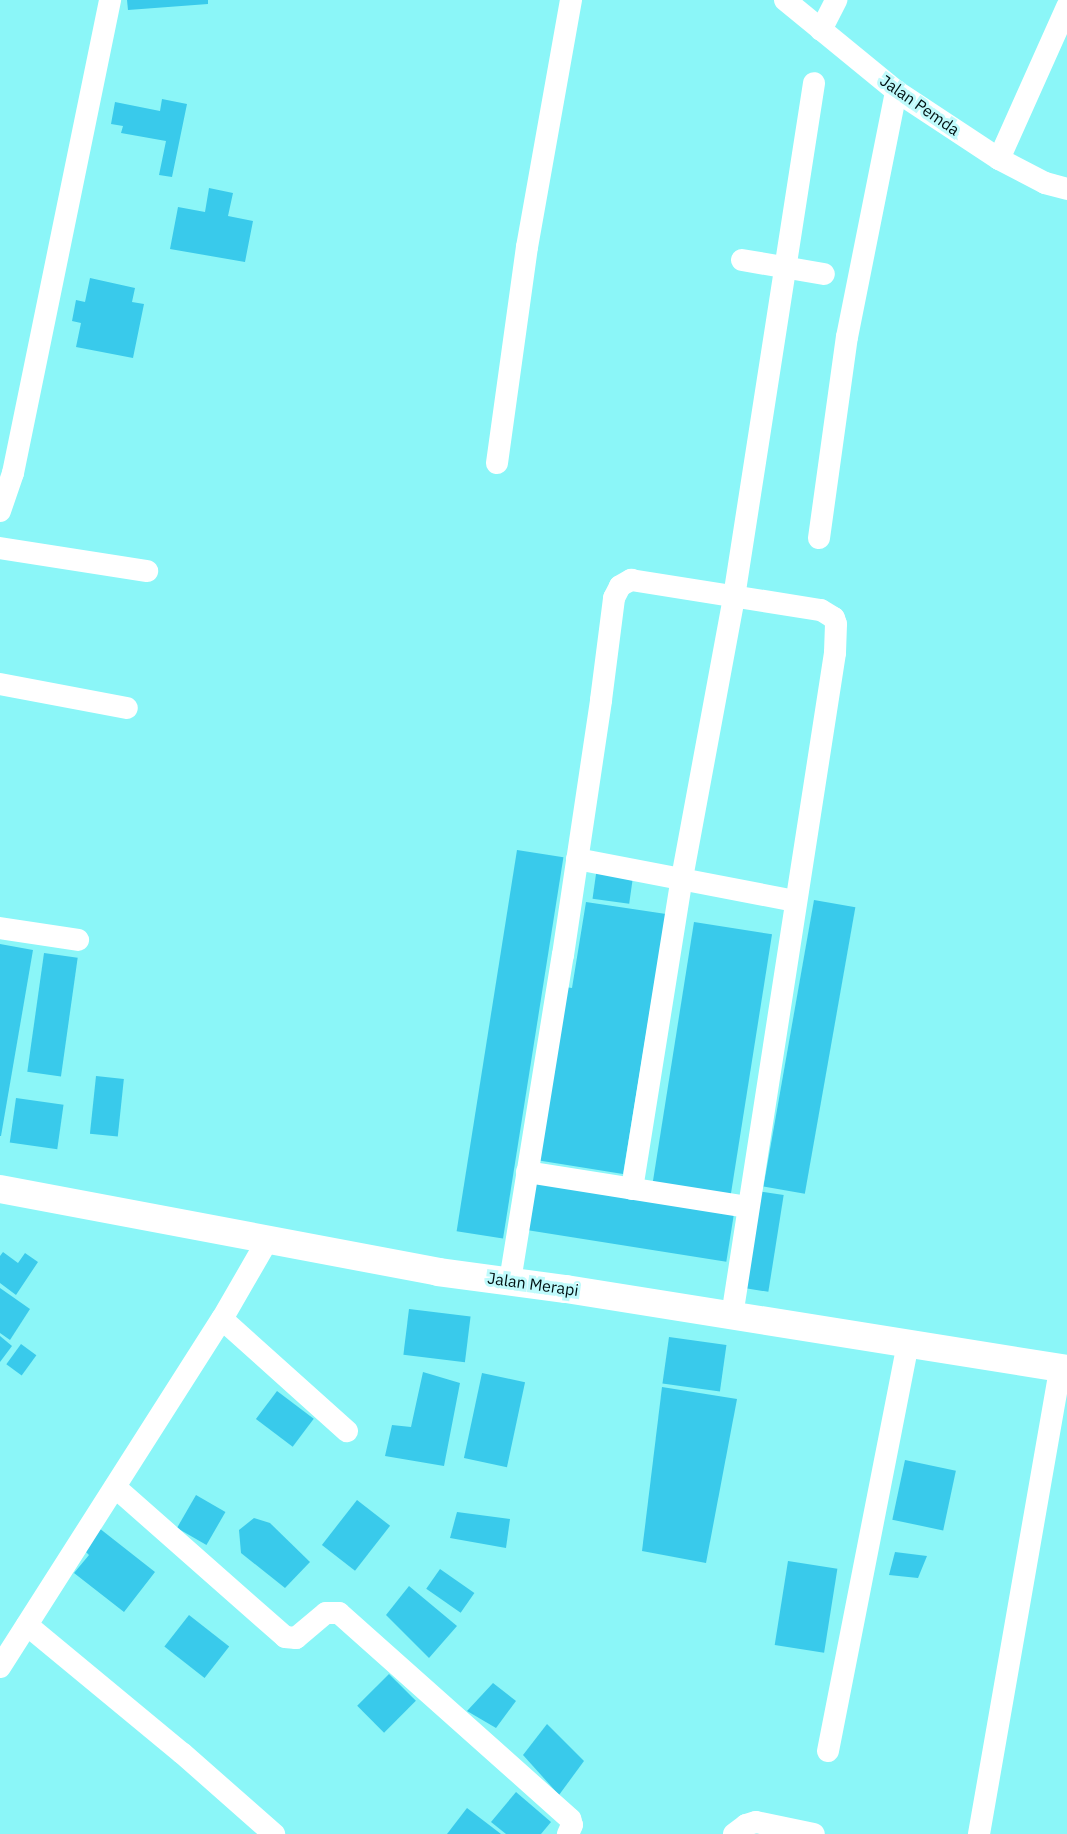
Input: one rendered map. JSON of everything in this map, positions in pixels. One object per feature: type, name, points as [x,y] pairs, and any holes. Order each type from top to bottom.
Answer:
[{"type":"street","points":[[0,511],[13,473],[110,0]]},
{"type":"street","points":[[497,463],[527,247],[571,0]]},
{"type":"street","name":"Jalan Pemda","points":[[785,0],[896,91],[999,159],[1045,183],[1067,189]]},
{"type":"street","points":[[821,30],[837,0]]},
{"type":"street","points":[[999,159],[1067,8]]},
{"type":"street","points":[[632,1189],[682,878],[734,597],[814,83]]},
{"type":"street","points":[[819,538],[847,337],[896,91]]},
{"type":"street","points":[[742,260],[824,274]]},
{"type":"street","points":[[0,548],[147,571]]},
{"type":"street","points":[[510,1281],[577,859],[614,598],[618,589],[631,580],[821,610],[834,618],[837,627],[732,1316]]},
{"type":"street","points":[[0,684],[127,708]]},
{"type":"street","points":[[577,859],[795,901]]},
{"type":"street","points":[[0,928],[78,940]]},
{"type":"street","points":[[527,1172],[748,1207]]},
{"type":"street","name":"Jalan Merapi","points":[[0,1189],[438,1272],[510,1281],[1064,1369]]},
{"type":"street","points":[[0,1667],[222,1319],[267,1241]]},
{"type":"street","points":[[222,1319],[347,1431]]},
{"type":"street","points":[[828,1751],[908,1344]]},
{"type":"street","points":[[979,1834],[1064,1369]]},
{"type":"street","points":[[115,1487],[285,1637],[296,1638],[326,1613],[339,1612],[570,1819],[572,1825],[568,1834]]},
{"type":"street","points":[[27,1625],[182,1753],[274,1834]]},
{"type":"street","points":[[734,1834],[756,1821],[814,1834]]},
{"type":"building","points":[[127,0],[208,0],[208,4],[128,10]]},
{"type":"building","points":[[162,99],[187,104],[172,177],[159,175],[166,141],[121,133],[123,126],[111,124],[115,102],[160,111]]},
{"type":"building","points":[[209,188],[233,193],[228,216],[253,221],[245,262],[170,249],[178,207],[205,212]]},
{"type":"building","points":[[90,278],[135,288],[132,302],[144,304],[133,358],[76,347],[81,323],[72,321],[76,300],[85,302]]},
{"type":"building","points":[[517,850],[563,857],[503,1239],[457,1231]]},
{"type":"building","points":[[597,867],[634,872],[629,904],[593,899]]},
{"type":"building","points":[[814,900],[855,907],[805,1194],[763,1187]]},
{"type":"building","points":[[586,902],[666,914],[623,1174],[536,1160],[565,987],[572,988]]},
{"type":"building","points":[[694,922],[772,934],[731,1196],[653,1184]]},
{"type":"building","points":[[0,944],[33,950],[1,1136],[0,1136]]},
{"type":"building","points":[[44,953],[78,958],[61,1077],[27,1072]]},
{"type":"building","points":[[96,1076],[124,1079],[118,1137],[90,1134]]},
{"type":"building","points":[[16,1098],[64,1105],[57,1149],[10,1143]]},
{"type":"building","points":[[530,1178],[734,1210],[726,1262],[522,1229]]},
{"type":"building","points":[[758,1191],[784,1195],[768,1292],[743,1288]]},
{"type":"building","points":[[3,1252],[18,1263],[25,1253],[38,1262],[16,1295],[0,1283],[0,1256]]},
{"type":"building","points":[[0,1288],[30,1309],[10,1340],[0,1333]]},
{"type":"building","points":[[409,1309],[471,1317],[465,1362],[403,1355]]},
{"type":"building","points":[[0,1336],[12,1346],[0,1362]]},
{"type":"building","points":[[669,1337],[726,1345],[720,1392],[662,1384]]},
{"type":"building","points":[[21,1344],[36,1355],[22,1375],[6,1364]]},
{"type":"building","points":[[423,1372],[460,1383],[444,1466],[385,1456],[392,1425],[411,1427]]},
{"type":"building","points":[[482,1373],[525,1382],[507,1467],[464,1458]]},
{"type":"building","points":[[662,1387],[737,1399],[706,1563],[642,1551]]},
{"type":"building","points":[[277,1391],[314,1419],[293,1447],[256,1419]]},
{"type":"building","points":[[905,1460],[956,1471],[943,1530],[892,1520]]},
{"type":"building","points":[[196,1495],[225,1512],[206,1545],[177,1528]]},
{"type":"building","points":[[357,1500],[390,1526],[355,1571],[322,1545]]},
{"type":"building","points":[[457,1512],[510,1519],[506,1548],[450,1538]]},
{"type":"building","points":[[254,1518],[270,1523],[310,1562],[285,1588],[241,1553],[239,1530]]},
{"type":"building","points":[[99,1528],[155,1572],[124,1612],[74,1573],[89,1555],[83,1549]]},
{"type":"building","points":[[895,1552],[927,1556],[918,1578],[889,1575]]},
{"type":"building","points":[[788,1561],[837,1569],[824,1653],[775,1645]]},
{"type":"building","points":[[440,1569],[474,1593],[461,1613],[426,1589]]},
{"type":"building","points":[[409,1586],[457,1626],[429,1658],[386,1615]]},
{"type":"building","points":[[189,1615],[229,1646],[205,1678],[164,1647]]},
{"type":"building","points":[[389,1674],[416,1701],[384,1733],[357,1706]]},
{"type":"building","points":[[493,1683],[516,1701],[496,1728],[467,1711]]},
{"type":"building","points":[[547,1724],[584,1761],[559,1795],[523,1755]]},
{"type":"building","points":[[516,1792],[551,1822],[541,1834],[506,1834],[491,1822]]},
{"type":"building","points":[[467,1808],[501,1834],[447,1834]]}]
